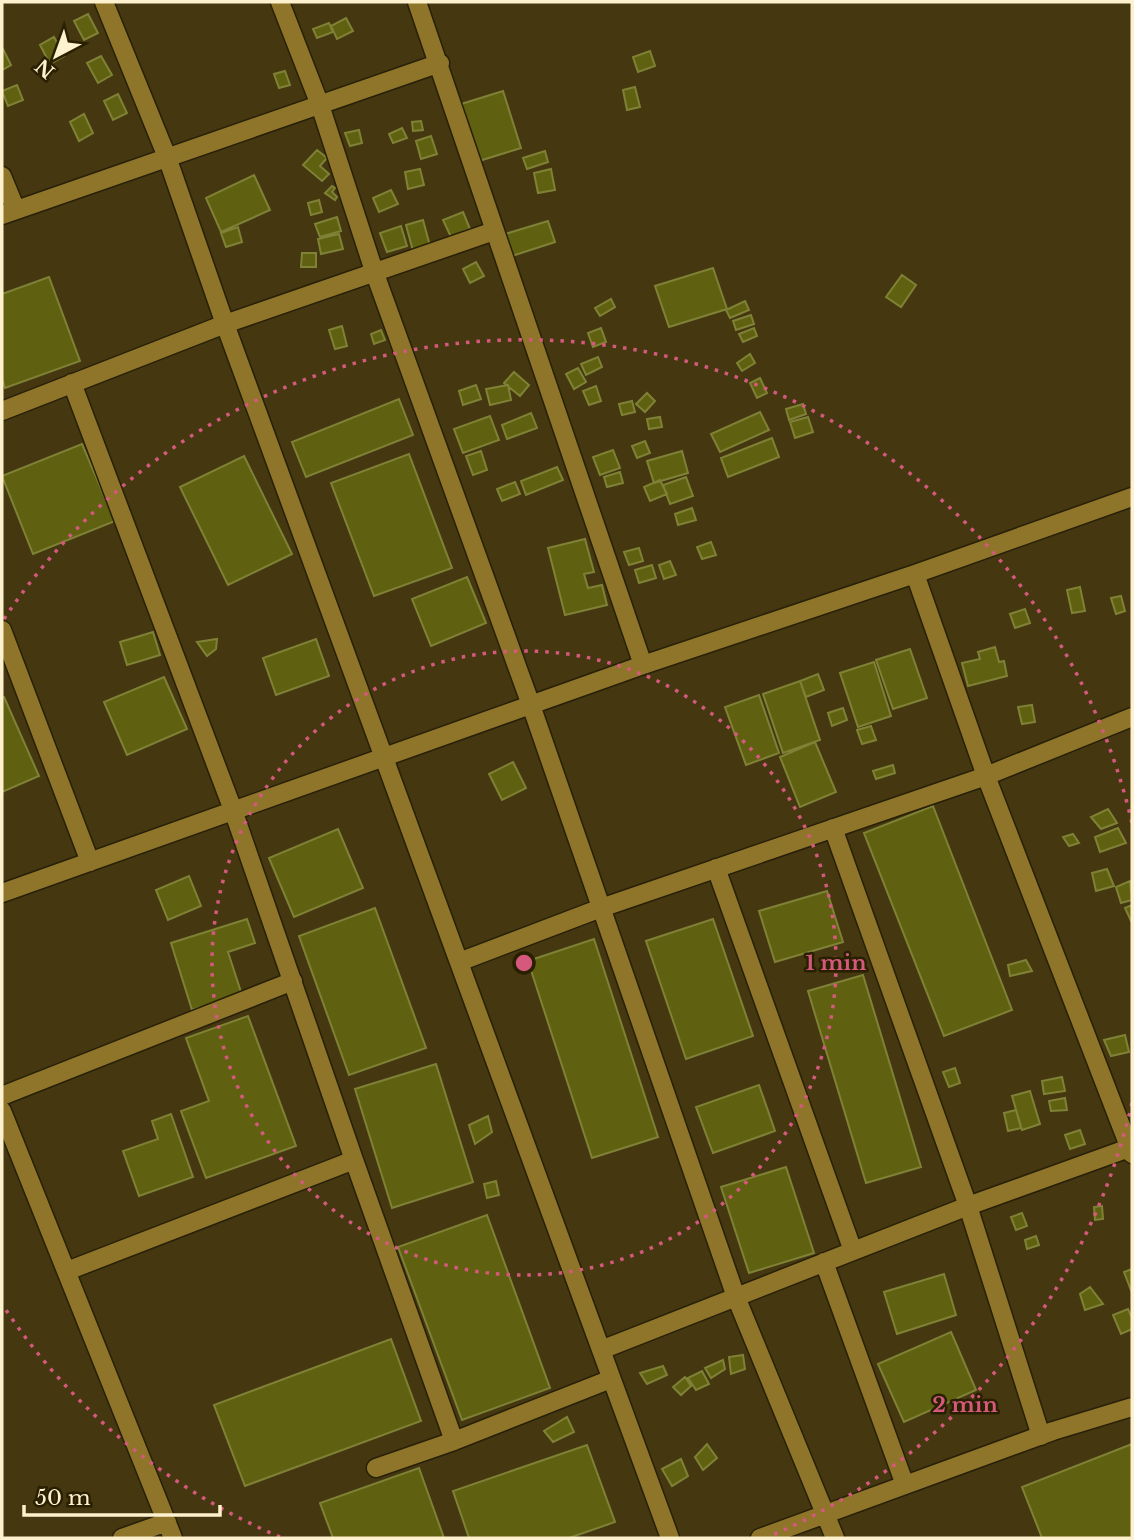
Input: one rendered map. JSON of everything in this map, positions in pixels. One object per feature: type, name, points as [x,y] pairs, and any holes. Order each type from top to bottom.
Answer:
[{"type":"street","points":[[104,2],[167,158],[225,324],[670,1538]]},
{"type":"street","points":[[280,2],[320,105],[374,271],[531,705],[736,1297],[835,1538]]},
{"type":"street","points":[[417,2],[643,664]]},
{"type":"street","points":[[2,176],[9,212],[440,63]]},
{"type":"street","points":[[2,411],[225,324],[494,231]]},
{"type":"street","points":[[72,383],[233,810],[454,1441]]},
{"type":"street","points":[[2,893],[643,664],[915,574],[1132,497]]},
{"type":"street","points":[[601,1350],[968,1206],[1132,1149],[986,776],[915,574]]},
{"type":"street","points":[[2,630],[90,862]]},
{"type":"street","points":[[459,962],[601,908],[986,776],[1131,720]]},
{"type":"street","points":[[833,828],[968,1206],[1041,1436]]},
{"type":"street","points":[[716,868],[853,1251]]},
{"type":"street","points":[[2,1096],[293,981]]},
{"type":"street","points":[[2,1111],[170,1530],[122,1538]]},
{"type":"street","points":[[67,1270],[354,1160]]},
{"type":"street","points":[[824,1262],[905,1485]]},
{"type":"street","points":[[376,1468],[454,1441],[611,1379]]},
{"type":"street","points":[[760,1538],[1041,1436],[1132,1406]]},
{"type":"building","points":[[88,14],[98,33],[84,40],[74,21]]},
{"type":"building","points":[[346,18],[353,31],[337,39],[331,26]]},
{"type":"building","points":[[329,23],[333,32],[317,38],[313,29]]},
{"type":"building","points":[[54,37],[64,56],[50,64],[40,45]]},
{"type":"building","points":[[2,47],[11,65],[2,70]]},
{"type":"building","points":[[650,51],[655,66],[638,72],[633,57]]},
{"type":"building","points":[[101,56],[112,75],[98,83],[87,63]]},
{"type":"building","points":[[285,71],[290,85],[279,88],[274,74]]},
{"type":"building","points":[[17,85],[23,100],[8,106],[2,91]]},
{"type":"building","points":[[635,87],[640,107],[627,110],[623,90]]},
{"type":"building","points":[[503,91],[521,148],[476,162],[458,105]]},
{"type":"building","points":[[118,94],[127,113],[113,120],[104,101]]},
{"type":"building","points":[[84,114],[93,133],[79,141],[70,122]]},
{"type":"building","points":[[421,121],[423,130],[413,131],[412,122]]},
{"type":"building","points":[[402,128],[407,138],[393,143],[389,134]]},
{"type":"building","points":[[359,130],[362,143],[350,146],[345,133]]},
{"type":"building","points":[[431,136],[437,154],[421,159],[416,141]]},
{"type":"building","points":[[317,150],[327,158],[320,166],[329,174],[322,181],[303,165]]},
{"type":"building","points":[[545,151],[548,162],[527,169],[523,158]]},
{"type":"building","points":[[420,169],[424,185],[408,189],[405,172]]},
{"type":"building","points":[[551,169],[555,190],[538,193],[534,173]]},
{"type":"building","points":[[254,175],[270,210],[221,232],[206,198]]},
{"type":"building","points":[[332,186],[335,188],[332,192],[337,197],[335,200],[325,193]]},
{"type":"building","points":[[391,190],[398,204],[379,212],[373,198]]},
{"type":"building","points":[[319,200],[322,212],[311,215],[308,203]]},
{"type":"building","points":[[463,212],[470,229],[451,237],[443,220]]},
{"type":"building","points":[[337,217],[341,231],[320,237],[315,224]]},
{"type":"building","points":[[423,220],[430,246],[413,251],[406,225]]},
{"type":"building","points":[[548,221],[555,242],[512,256],[505,234]]},
{"type":"building","points":[[401,226],[407,246],[387,252],[380,233]]},
{"type":"building","points":[[238,227],[242,242],[226,247],[221,233]]},
{"type":"building","points":[[339,234],[343,249],[321,254],[318,239]]},
{"type":"building","points":[[302,253],[316,253],[316,267],[301,267]]},
{"type":"building","points":[[476,262],[484,276],[470,283],[463,269]]},
{"type":"building","points":[[713,268],[727,309],[669,327],[655,286]]},
{"type":"building","points":[[902,275],[916,285],[901,307],[886,297]]},
{"type":"building","points":[[49,277],[80,361],[5,388],[2,378],[2,294]]},
{"type":"building","points":[[611,299],[615,307],[600,316],[595,308]]},
{"type":"building","points":[[745,301],[749,310],[730,318],[726,310]]},
{"type":"building","points":[[751,315],[754,324],[736,330],[733,321]]},
{"type":"building","points":[[342,326],[347,346],[335,349],[329,330]]},
{"type":"building","points":[[601,328],[606,342],[593,347],[588,333]]},
{"type":"building","points":[[754,328],[757,336],[743,342],[739,334]]},
{"type":"building","points":[[381,330],[385,340],[374,344],[371,334]]},
{"type":"building","points":[[750,354],[755,363],[742,371],[737,363]]},
{"type":"building","points":[[598,357],[602,367],[586,375],[581,364]]},
{"type":"building","points":[[578,368],[586,382],[574,389],[566,374]]},
{"type":"building","points":[[514,372],[529,385],[520,396],[504,383]]},
{"type":"building","points":[[760,378],[767,393],[757,398],[750,383]]},
{"type":"building","points":[[476,385],[481,399],[463,405],[459,391]]},
{"type":"building","points":[[508,385],[511,400],[490,405],[486,389]]},
{"type":"building","points":[[596,386],[601,401],[589,405],[583,391]]},
{"type":"building","points":[[647,393],[655,401],[645,412],[636,404]]},
{"type":"building","points":[[399,399],[413,435],[306,477],[292,442]]},
{"type":"building","points":[[632,401],[635,412],[622,415],[619,404]]},
{"type":"building","points":[[803,404],[806,414],[789,420],[786,409]]},
{"type":"building","points":[[760,412],[769,430],[720,452],[711,434]]},
{"type":"building","points":[[531,413],[537,428],[507,439],[502,425]]},
{"type":"building","points":[[490,416],[499,440],[463,453],[454,429]]},
{"type":"building","points":[[660,417],[662,427],[649,429],[647,419]]},
{"type":"building","points":[[808,417],[813,432],[795,438],[790,422]]},
{"type":"building","points":[[772,438],[779,457],[728,477],[721,458]]},
{"type":"building","points":[[645,441],[650,453],[637,458],[632,446]]},
{"type":"building","points":[[82,444],[115,521],[33,554],[2,476]]},
{"type":"building","points":[[613,450],[620,468],[600,475],[593,457]]},
{"type":"building","points":[[481,451],[487,470],[473,475],[466,456]]},
{"type":"building","points":[[682,451],[688,473],[654,483],[647,461]]},
{"type":"building","points":[[409,454],[452,568],[374,596],[331,483]]},
{"type":"building","points":[[244,456],[292,554],[228,585],[180,487]]},
{"type":"building","points":[[557,467],[563,480],[526,495],[521,481]]},
{"type":"building","points":[[620,472],[623,483],[607,487],[604,477]]},
{"type":"building","points":[[686,477],[693,496],[670,504],[663,485]]},
{"type":"building","points":[[660,480],[667,494],[650,501],[644,487]]},
{"type":"building","points":[[515,482],[520,494],[502,501],[497,489]]},
{"type":"building","points":[[692,508],[696,520],[678,525],[675,514]]},
{"type":"building","points":[[585,539],[594,572],[584,574],[588,588],[602,585],[607,605],[565,615],[548,548]]},
{"type":"building","points":[[711,542],[716,555],[702,559],[697,547]]},
{"type":"building","points":[[639,548],[643,561],[629,565],[624,552]]},
{"type":"building","points":[[670,561],[676,575],[664,579],[659,565]]},
{"type":"building","points":[[652,565],[656,578],[639,583],[635,570]]},
{"type":"building","points":[[467,577],[486,623],[431,646],[412,599]]},
{"type":"building","points":[[1080,587],[1085,611],[1072,613],[1067,590]]},
{"type":"building","points":[[1121,596],[1125,611],[1116,614],[1111,598]]},
{"type":"building","points":[[1025,609],[1030,623],[1015,628],[1010,614]]},
{"type":"building","points":[[153,632],[160,655],[127,665],[120,642]]},
{"type":"building","points":[[217,639],[216,649],[207,656],[197,642]]},
{"type":"building","points":[[316,639],[329,676],[276,695],[263,658]]},
{"type":"building","points":[[995,647],[999,662],[1004,661],[1007,676],[968,686],[962,663],[980,659],[978,652]]},
{"type":"building","points":[[910,649],[927,698],[893,709],[876,660]]},
{"type":"building","points":[[874,662],[891,716],[858,727],[840,673]]},
{"type":"building","points":[[818,674],[824,690],[806,697],[800,681]]},
{"type":"building","points":[[164,677],[187,729],[127,755],[104,702]]},
{"type":"building","points":[[800,681],[820,740],[783,753],[763,694]]},
{"type":"building","points":[[759,695],[779,753],[746,765],[725,707]]},
{"type":"building","points":[[4,697],[39,776],[2,792],[2,698]]},
{"type":"building","points":[[1032,705],[1035,722],[1022,724],[1018,707]]},
{"type":"building","points":[[843,708],[847,720],[832,726],[828,713]]},
{"type":"building","points":[[871,726],[876,740],[862,744],[857,730]]},
{"type":"building","points":[[815,742],[836,792],[800,807],[780,757]]},
{"type":"building","points":[[513,762],[526,788],[502,800],[489,774]]},
{"type":"building","points":[[893,765],[895,773],[876,779],[873,771]]},
{"type":"building","points":[[933,806],[1012,1010],[944,1036],[864,833]]},
{"type":"building","points":[[1108,809],[1117,823],[1101,829],[1091,817]]},
{"type":"building","points":[[1118,828],[1126,843],[1100,852],[1095,837]]},
{"type":"building","points":[[338,829],[363,888],[294,917],[269,858]]},
{"type":"building","points":[[1073,834],[1079,843],[1069,846],[1063,837]]},
{"type":"building","points":[[1107,869],[1114,886],[1096,891],[1092,873]]},
{"type":"building","points":[[189,876],[201,906],[168,920],[156,890]]},
{"type":"building","points":[[1130,881],[1132,900],[1121,903],[1116,887]]},
{"type":"building","points":[[827,891],[843,942],[775,962],[759,911]]},
{"type":"building","points":[[1132,905],[1132,923],[1125,908]]},
{"type":"building","points":[[375,908],[426,1048],[349,1075],[299,936]]},
{"type":"building","points":[[247,919],[255,943],[228,952],[242,995],[192,1010],[171,943]]},
{"type":"building","points":[[713,919],[753,1036],[686,1059],[646,941]]},
{"type":"building","points":[[594,939],[658,1137],[592,1158],[528,961]]},
{"type":"building","points":[[1026,960],[1032,971],[1010,976],[1008,965]]},
{"type":"building","points":[[863,975],[921,1167],[866,1183],[808,991]]},
{"type":"building","points":[[248,1016],[296,1146],[206,1178],[181,1111],[209,1101],[186,1038]]},
{"type":"building","points":[[1125,1035],[1129,1052],[1111,1056],[1104,1040]]},
{"type":"building","points":[[436,1064],[473,1182],[392,1208],[355,1089]]},
{"type":"building","points":[[955,1068],[960,1083],[949,1087],[943,1072]]},
{"type":"building","points":[[1062,1077],[1065,1091],[1044,1094],[1042,1081]]},
{"type":"building","points":[[759,1085],[775,1131],[713,1153],[696,1107]]},
{"type":"building","points":[[1030,1091],[1040,1124],[1022,1130],[1012,1096]]},
{"type":"building","points":[[1065,1098],[1067,1110],[1051,1111],[1049,1101]]},
{"type":"building","points":[[1016,1110],[1021,1128],[1008,1131],[1004,1113]]},
{"type":"building","points":[[171,1114],[193,1177],[139,1196],[123,1151],[158,1139],[152,1121]]},
{"type":"building","points":[[488,1116],[492,1132],[475,1144],[469,1125]]},
{"type":"building","points":[[1080,1130],[1085,1144],[1070,1149],[1065,1135]]},
{"type":"building","points":[[786,1167],[814,1253],[749,1273],[721,1187]]},
{"type":"building","points":[[496,1181],[499,1195],[487,1198],[484,1184]]},
{"type":"building","points":[[1102,1206],[1103,1219],[1095,1220],[1094,1207]]},
{"type":"building","points":[[1022,1213],[1027,1226],[1016,1230],[1011,1217]]},
{"type":"building","points":[[487,1215],[550,1388],[462,1420],[398,1247]]},
{"type":"building","points":[[1036,1236],[1039,1245],[1027,1249],[1025,1240]]},
{"type":"building","points":[[1132,1269],[1132,1293],[1124,1272]]},
{"type":"building","points":[[944,1274],[956,1315],[897,1334],[884,1292]]},
{"type":"building","points":[[1090,1287],[1103,1304],[1085,1310],[1080,1294]]},
{"type":"building","points":[[1128,1309],[1132,1318],[1132,1329],[1121,1334],[1113,1315]]},
{"type":"building","points":[[951,1332],[976,1390],[904,1422],[878,1364]]},
{"type":"building","points":[[391,1339],[421,1421],[245,1486],[214,1405]]},
{"type":"building","points":[[743,1355],[745,1369],[731,1374],[729,1357]]},
{"type":"building","points":[[723,1360],[725,1369],[711,1378],[705,1368]]},
{"type":"building","points":[[663,1366],[667,1375],[647,1384],[640,1373]]},
{"type":"building","points":[[702,1371],[709,1384],[696,1390],[688,1378]]},
{"type":"building","points":[[685,1377],[691,1386],[681,1395],[673,1387]]},
{"type":"building","points":[[567,1417],[574,1432],[553,1442],[544,1431]]},
{"type":"building","points":[[707,1444],[717,1458],[703,1470],[695,1457]]},
{"type":"building","points":[[1132,1444],[1132,1538],[1042,1538],[1022,1487]]},
{"type":"building","points":[[587,1445],[615,1522],[569,1538],[469,1538],[453,1491]]},
{"type":"building","points":[[681,1459],[688,1476],[672,1486],[662,1469]]},
{"type":"building","points":[[419,1468],[444,1538],[333,1538],[320,1503]]}]
